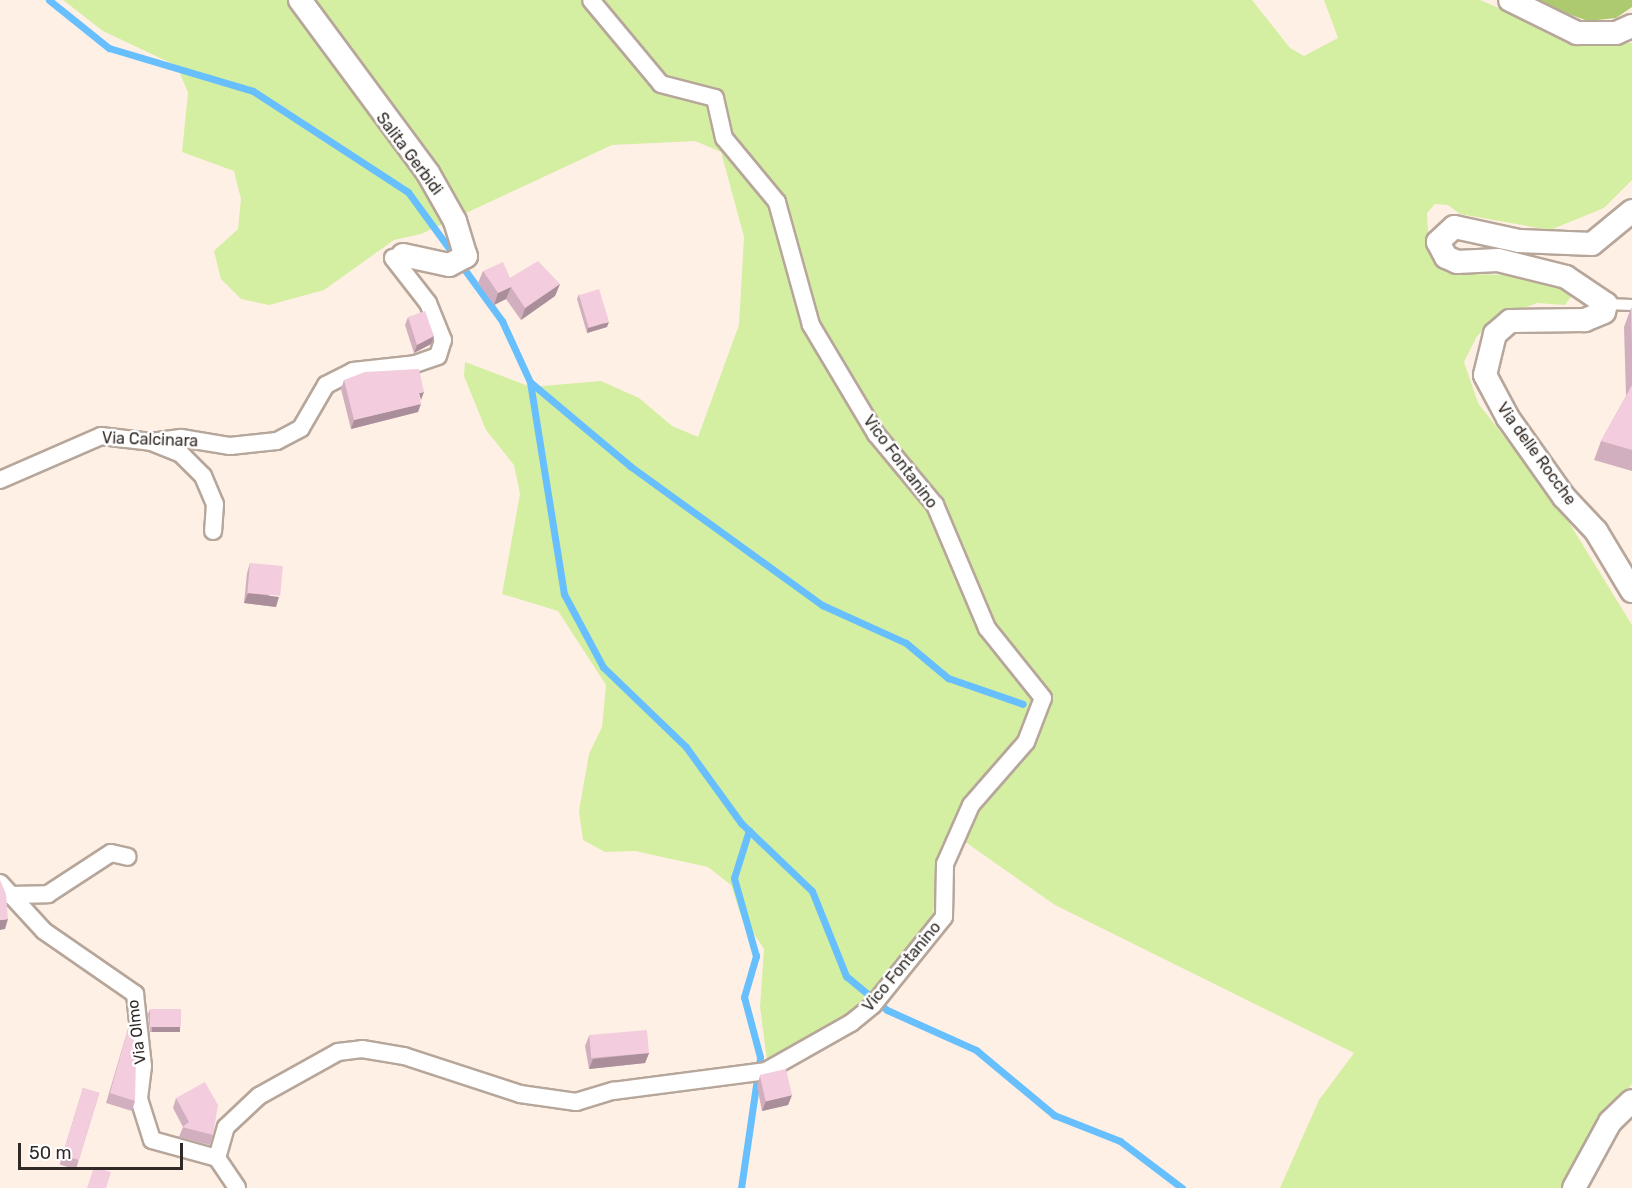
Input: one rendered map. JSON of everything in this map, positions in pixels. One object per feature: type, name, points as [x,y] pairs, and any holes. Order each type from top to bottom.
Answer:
[{"type":"street","name":"Salita Gerbidi","points":[[300,0],[428,173],[455,220],[457,263],[403,255]]},
{"type":"street","name":"Vico Fontanino","points":[[217,1158],[226,1126],[259,1096],[338,1052],[362,1049],[404,1056],[520,1094],[576,1102],[613,1091],[766,1071],[858,1017],[944,917],[945,864],[971,805],[1026,742],[1043,699],[987,628],[934,505],[876,434],[812,325],[777,202],[724,138],[716,98],[661,84],[591,0]]},
{"type":"street","points":[[1510,0],[1577,33],[1616,33],[1632,27]]},
{"type":"street","points":[[1606,304],[1566,277],[1498,260],[1457,262],[1446,257],[1438,242],[1454,227],[1519,242],[1592,244],[1632,211]]},
{"type":"street","name":"Via Calcinara","points":[[0,480],[101,436],[151,442],[181,438],[230,446],[277,441],[301,428],[326,385],[353,371],[416,364],[438,356],[443,340],[428,303],[393,258],[403,255]]},
{"type":"street","name":"Via delle Rocche","points":[[1606,304],[1604,312],[1585,320],[1510,321],[1486,353],[1485,375],[1508,418],[1564,497],[1596,531],[1632,591]]},
{"type":"street","points":[[151,442],[182,454],[203,476],[215,504],[213,531]]},
{"type":"street","points":[[4,889],[48,894],[111,854],[128,857]]},
{"type":"street","name":"Via Olmo","points":[[4,889],[44,931],[135,994],[143,1066],[139,1100],[152,1140],[217,1158]]},
{"type":"street","points":[[1574,1188],[1610,1122],[1632,1101]]},
{"type":"street","points":[[217,1158],[237,1188]]},
{"type":"lane","points":[[1606,304],[1632,305]]},
{"type":"green space","points":[[63,0],[1252,0],[1290,48],[1304,56],[1338,38],[1324,0],[1480,0],[1579,42],[1632,43],[1632,180],[1604,208],[1550,230],[1460,214],[1448,205],[1435,204],[1427,213],[1429,251],[1447,273],[1531,276],[1573,294],[1565,305],[1537,303],[1497,318],[1477,336],[1464,362],[1478,403],[1562,511],[1632,625],[1632,1084],[1590,1135],[1565,1188],[1280,1188],[1319,1100],[1354,1053],[1055,905],[951,832],[942,852],[932,921],[876,992],[845,1020],[767,1060],[760,1007],[764,949],[740,913],[731,885],[708,867],[635,851],[605,852],[583,840],[579,811],[589,754],[602,727],[606,685],[558,611],[502,594],[520,494],[514,465],[486,430],[464,376],[465,362],[531,387],[601,381],[639,398],[672,426],[698,437],[739,325],[744,237],[721,152],[695,141],[612,145],[421,234],[394,240],[324,290],[269,305],[241,299],[221,279],[214,251],[238,229],[241,199],[234,171],[182,152],[188,93],[177,66],[103,31]]},
{"type":"green space","points":[[1530,0],[1632,0],[1632,7],[1616,18],[1588,21]]},
{"type":"building","points":[[538,261],[560,284],[525,308],[511,287],[498,293],[483,271],[503,262],[510,278]]},
{"type":"building","points":[[599,289],[609,322],[589,328],[579,295]]},
{"type":"building","points":[[425,311],[434,336],[417,345],[408,317]]},
{"type":"building","points":[[419,369],[424,392],[419,393],[421,404],[354,420],[344,380],[365,372]]},
{"type":"building","points":[[1632,385],[1632,450],[1601,441]]},
{"type":"building","points":[[250,563],[283,566],[280,596],[247,593]]},
{"type":"building","points":[[0,880],[6,894],[8,919],[0,920]]},
{"type":"building","points":[[150,1009],[181,1009],[181,1027],[150,1027]]},
{"type":"building","points":[[128,1029],[133,1032],[136,1056],[135,1101],[110,1093]]},
{"type":"building","points":[[647,1030],[649,1053],[591,1058],[589,1035]]},
{"type":"building","points":[[786,1069],[792,1095],[766,1101],[760,1075]]},
{"type":"building","points":[[205,1082],[218,1105],[213,1135],[182,1127],[189,1122],[176,1098]]},
{"type":"building","points":[[83,1088],[99,1093],[79,1160],[63,1155]]},
{"type":"building","points":[[94,1167],[111,1172],[106,1188],[87,1188]]},
{"type":"waterway","points":[[49,0],[109,48],[253,91],[408,192],[502,321],[530,382],[630,466],[822,605],[906,643],[948,678],[1023,704]]},
{"type":"waterway","points":[[530,382],[564,594],[603,667],[686,747],[741,823],[812,891],[846,976],[887,1010],[976,1050],[1054,1115],[1120,1141],[1182,1188]]},
{"type":"waterway","points":[[741,1188],[760,1057],[744,997],[756,956],[734,878],[749,830]]}]
